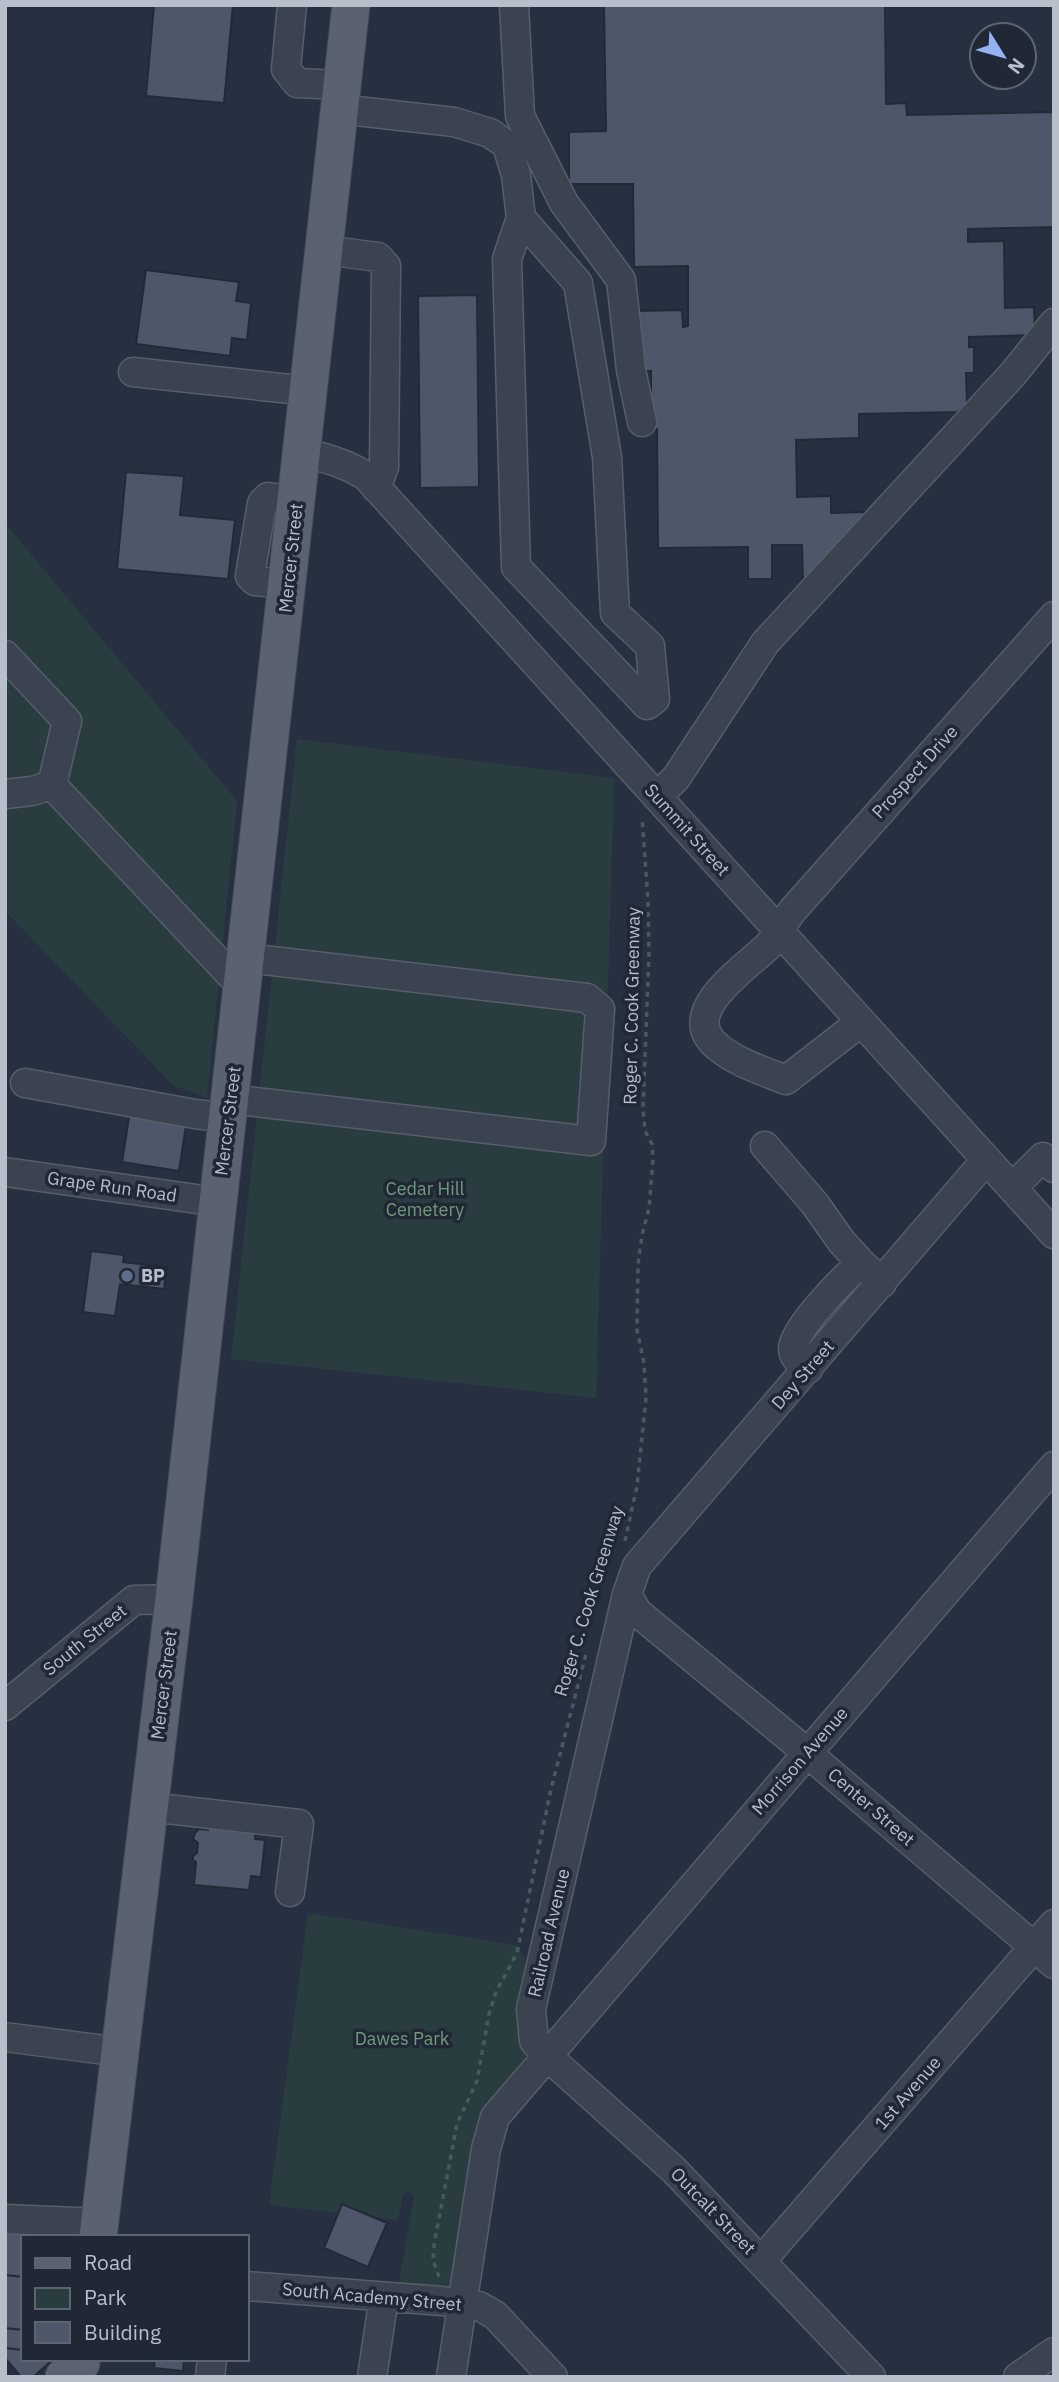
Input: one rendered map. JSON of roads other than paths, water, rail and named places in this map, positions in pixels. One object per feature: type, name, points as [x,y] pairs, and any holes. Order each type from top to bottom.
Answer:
[{"type":"main road","name":"Mercer Street","points":[[99,2230],[245,973],[351,5]]},
{"type":"street","points":[[292,5],[286,69],[297,83],[341,97],[454,122],[489,133],[507,145],[516,175],[521,218],[507,259],[516,568],[648,705],[654,699],[650,646],[615,613],[607,457],[578,283],[521,218]]},
{"type":"street","points":[[514,5],[520,116],[564,203],[621,280],[631,370],[642,422]]},
{"type":"street","points":[[324,250],[378,257],[386,265],[384,467],[376,488]]},
{"type":"street","points":[[651,790],[676,778],[765,643],[1004,383],[1054,323]]},
{"type":"street","points":[[133,372],[309,391]]},
{"type":"street","name":"Summit Street","points":[[302,453],[348,465],[366,477],[1054,1234]]},
{"type":"street","name":"Prospect Drive","points":[[860,1020],[786,1080],[735,1058],[715,1046],[705,1028],[705,1015],[715,995],[770,944],[793,910],[1054,616]]},
{"type":"street","points":[[5,654],[67,721],[51,785]]},
{"type":"street","points":[[25,1083],[195,1114],[229,1108],[591,1141],[600,1009],[587,998],[245,973],[51,785]]},
{"type":"street","points":[[5,794],[32,791],[51,785]]},
{"type":"street","points":[[765,1146],[861,1263],[882,1283]]},
{"type":"street","points":[[1012,1188],[1044,1157],[1054,1168]]},
{"type":"street","name":"Dey Street","points":[[627,1594],[637,1566],[986,1160]]},
{"type":"street","name":"Grape Run Road","points":[[5,1172],[218,1202]]},
{"type":"street","points":[[808,1369],[796,1359],[793,1348],[796,1338],[836,1286],[861,1263]]},
{"type":"street","name":"Morrison Avenue","points":[[546,2055],[1054,1466]]},
{"type":"street","name":"Center Street","points":[[627,1594],[637,1612],[807,1752],[1044,1955]]},
{"type":"street","name":"Railroad Avenue","points":[[546,2055],[534,2041],[531,2009],[627,1594]]},
{"type":"street","name":"South Street","points":[[5,1706],[134,1600],[174,1599]]},
{"type":"street","points":[[149,1807],[299,1824],[290,1892]]},
{"type":"street","name":"1st Avenue","points":[[761,2262],[1044,1955],[1054,1924]]},
{"type":"street","points":[[5,2037],[120,2052]]},
{"type":"street","points":[[451,2377],[488,2136],[495,2117],[546,2055]]},
{"type":"street","name":"Outcalt Street","points":[[546,2055],[674,2170],[870,2377]]},
{"type":"street","points":[[5,2219],[99,2230]]},
{"type":"street","name":"South Academy Street","points":[[248,2286],[479,2306],[495,2315],[553,2377]]},
{"type":"street","points":[[372,2377],[384,2297]]},
{"type":"street","points":[[1018,2377],[1054,2351]]},
{"type":"place","name":"BP","points":[[127,1276]]},
{"type":"park label","name":"Cedar Hill Cemetery","points":[[425,1199]]},
{"type":"park label","name":"Dawes Park","points":[[402,2039]]}]
